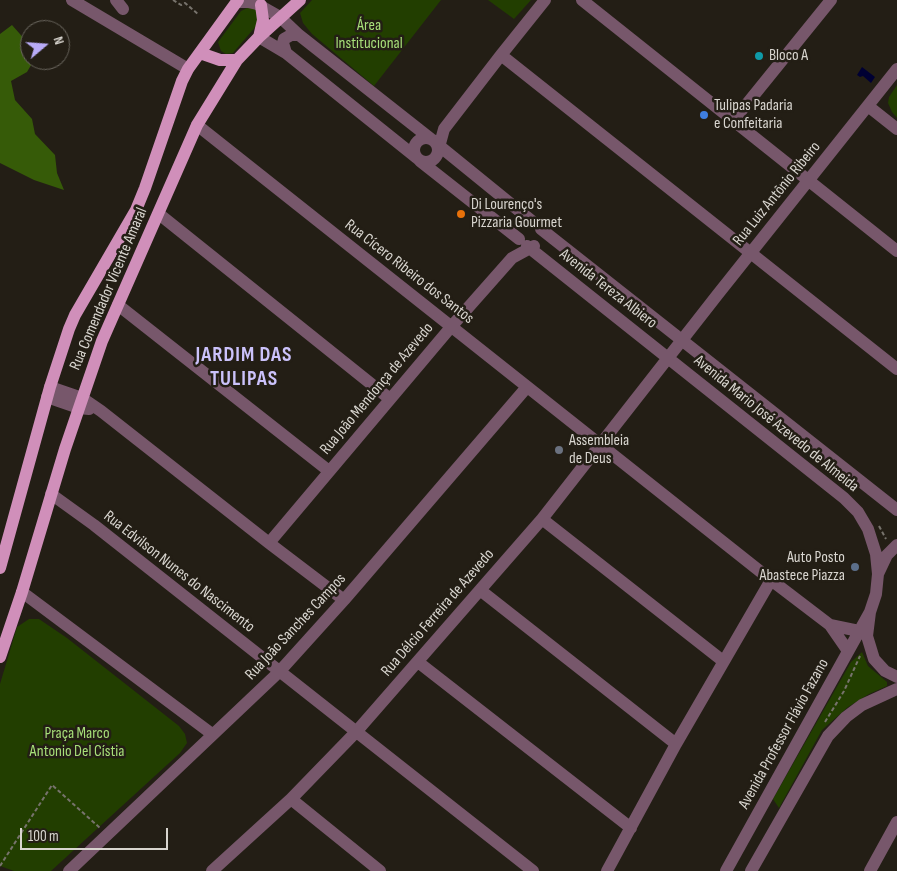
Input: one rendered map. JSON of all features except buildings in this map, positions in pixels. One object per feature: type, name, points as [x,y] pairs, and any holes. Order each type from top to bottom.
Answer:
[{"type":"main road","name":"Rua Comendador Vicente Amaral","points":[[0,568],[48,392],[75,315],[136,210],[188,69],[237,1]]},
{"type":"main road","name":"Rua Comendador Vicente Amaral","points":[[0,657],[82,397],[102,340],[197,125],[237,60],[259,37],[297,3]]},
{"type":"main road","points":[[259,37],[263,20],[260,5]]},
{"type":"main road","points":[[200,53],[220,60],[237,60]]},
{"type":"street","points":[[72,0],[188,69]]},
{"type":"street","points":[[433,142],[417,142],[414,148],[418,160],[426,163],[434,160],[433,142],[546,0]]},
{"type":"street","points":[[582,0],[897,251]]},
{"type":"street","points":[[733,121],[831,0]]},
{"type":"street","name":"Rua Comendador Vicente Amaral","points":[[237,1],[260,5],[280,18]]},
{"type":"street","points":[[286,53],[283,43],[284,39],[298,33],[291,17],[297,3]]},
{"type":"street","name":"Avenida Tereza Albiero","points":[[280,18],[537,226],[682,340]]},
{"type":"street","name":"Avenida Tereza Albiero","points":[[259,37],[286,53],[418,160],[524,241],[668,358]]},
{"type":"street","points":[[501,55],[897,369]]},
{"type":"street","name":"Rua Luiz Antônio Ribeiro","points":[[668,358],[897,69]]},
{"type":"street","points":[[868,106],[897,128]]},
{"type":"street","name":"Rua Cícero Ribeiro dos Santos","points":[[197,125],[830,625]]},
{"type":"street","points":[[159,214],[390,399]]},
{"type":"street","points":[[524,241],[525,223],[537,226]]},
{"type":"street","name":"Rua João Mendonça de Azevedo","points":[[269,543],[451,327],[512,258],[524,241],[542,238],[537,226]]},
{"type":"street","points":[[118,304],[329,471]]},
{"type":"street","name":"Avenida Mario José Azevedo de Almeida","points":[[682,340],[897,510]]},
{"type":"street","name":"Avenida Mario José Azevedo de Almeida","points":[[668,358],[853,506],[868,529],[876,554],[878,574]]},
{"type":"street","name":"Rua Délcio Ferreira de Azevedo","points":[[220,869],[356,732],[418,662],[542,519],[668,358]]},
{"type":"street","name":"Rua João Sanches Campos","points":[[69,871],[279,672],[344,600],[527,386]]},
{"type":"street","points":[[48,392],[82,397],[94,401],[102,410]]},
{"type":"street","points":[[82,397],[102,410],[344,600]]},
{"type":"street","name":"Rua Edvilson Nunes do Nascimento","points":[[51,494],[94,525],[533,871]]},
{"type":"street","points":[[542,519],[723,661]]},
{"type":"street","points":[[897,545],[888,555],[878,574],[876,594],[870,612],[867,636],[870,650],[878,664],[897,677]]},
{"type":"street","points":[[607,871],[676,744],[771,580]]},
{"type":"street","points":[[480,590],[676,744]]},
{"type":"street","points":[[22,592],[212,734]]},
{"type":"street","name":"Avenida Professor Flávio Fazano","points":[[726,871],[870,612]]},
{"type":"street","points":[[830,625],[859,631]]},
{"type":"street","points":[[830,625],[848,651]]},
{"type":"street","points":[[418,662],[631,828]]},
{"type":"street","points":[[750,871],[828,736],[846,717],[862,705],[897,690]]},
{"type":"street","points":[[291,799],[380,871]]},
{"type":"street","points":[[875,869],[897,822]]},
{"type":"path","points":[[173,0],[181,5],[185,3],[198,14]]},
{"type":"path","points":[[0,866],[52,785],[107,834]]},
{"type":"green space","name":"Área Institucional","points":[[312,0],[441,0],[374,86],[312,34],[303,23],[300,13]]},
{"type":"green space","points":[[488,0],[531,0],[514,19]]},
{"type":"green space","points":[[249,7],[257,10],[257,25],[233,53],[226,54],[221,51],[218,42],[241,11]]},
{"type":"green space","points":[[12,25],[20,34],[20,70],[28,70],[11,81],[15,100],[32,119],[35,134],[55,155],[57,173],[64,190],[34,180],[0,163],[0,34]]},
{"type":"green space","points":[[897,85],[897,118],[888,103],[889,97]]},
{"type":"green space","name":"Praça Marco Antonio Del Cístia","points":[[29,619],[39,619],[67,638],[179,726],[185,734],[187,743],[180,753],[51,871],[14,871],[0,866],[0,684],[17,627]]},
{"type":"green space","points":[[862,652],[868,666],[887,682],[887,686],[848,707],[822,730],[779,808],[773,799],[851,662]]},
{"type":"shaded area","points":[[862,67],[875,77],[871,83],[863,76],[857,75]]},
{"type":"place","name":"Bloco A","points":[[759,56]]},
{"type":"place","name":"Tulipas Padaria e Confeitaria","points":[[704,115]]},
{"type":"place","name":"Di Lourenço's Pizzaria Gourmet","points":[[461,214]]},
{"type":"place","name":"Assembleia de Deus","points":[[559,450]]},
{"type":"place","name":"Auto Posto Abastece Piazza","points":[[855,567]]},
{"type":"district","name":"JARDIM DAS TULIPAS","points":[[244,368]]}]
